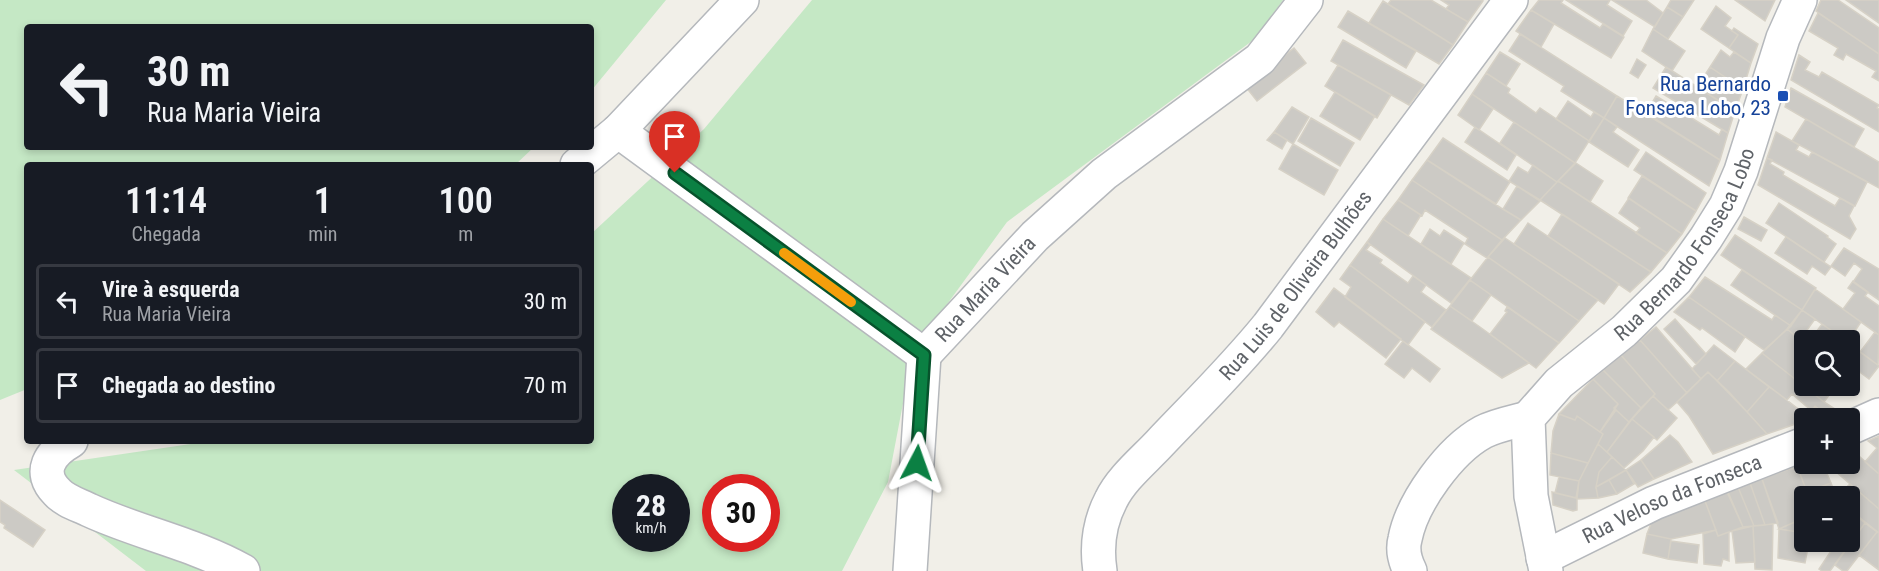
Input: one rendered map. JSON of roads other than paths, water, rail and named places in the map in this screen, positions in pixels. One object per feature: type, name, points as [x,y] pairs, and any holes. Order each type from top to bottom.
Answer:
[{"type":"street","points":[[581,162],[618,131],[742,0]]},
{"type":"street","name":"Rua Maria Vieira","points":[[618,131],[924,355],[1035,236],[1095,182],[1260,59],[1306,0]]},
{"type":"street","name":"Rua Luis de Oliveira Bulhões","points":[[1100,571],[1098,539],[1102,518],[1112,497],[1157,446],[1239,362],[1261,335],[1511,0]]},
{"type":"street","name":"Rua Bernardo Fonseca Lobo","points":[[1528,418],[1559,383],[1624,331],[1676,280],[1706,238],[1726,206],[1741,171],[1783,38],[1800,0]]},
{"type":"street","points":[[910,571],[924,355]]},
{"type":"street","points":[[1860,424],[1879,415]]},
{"type":"street","points":[[1410,571],[1405,561],[1404,541],[1424,492],[1453,456],[1484,432],[1528,418],[1531,496],[1546,568]]},
{"type":"street","points":[[65,444],[57,449],[47,464],[48,481],[58,493],[110,519],[221,559],[243,571]]},
{"type":"street","name":"Rua Veloso da Fonseca","points":[[1546,568],[1654,503],[1794,448]]},
{"type":"place","name":"Rua Bernardo Fonseca Lobo, 23","points":[[1783,96]]}]
